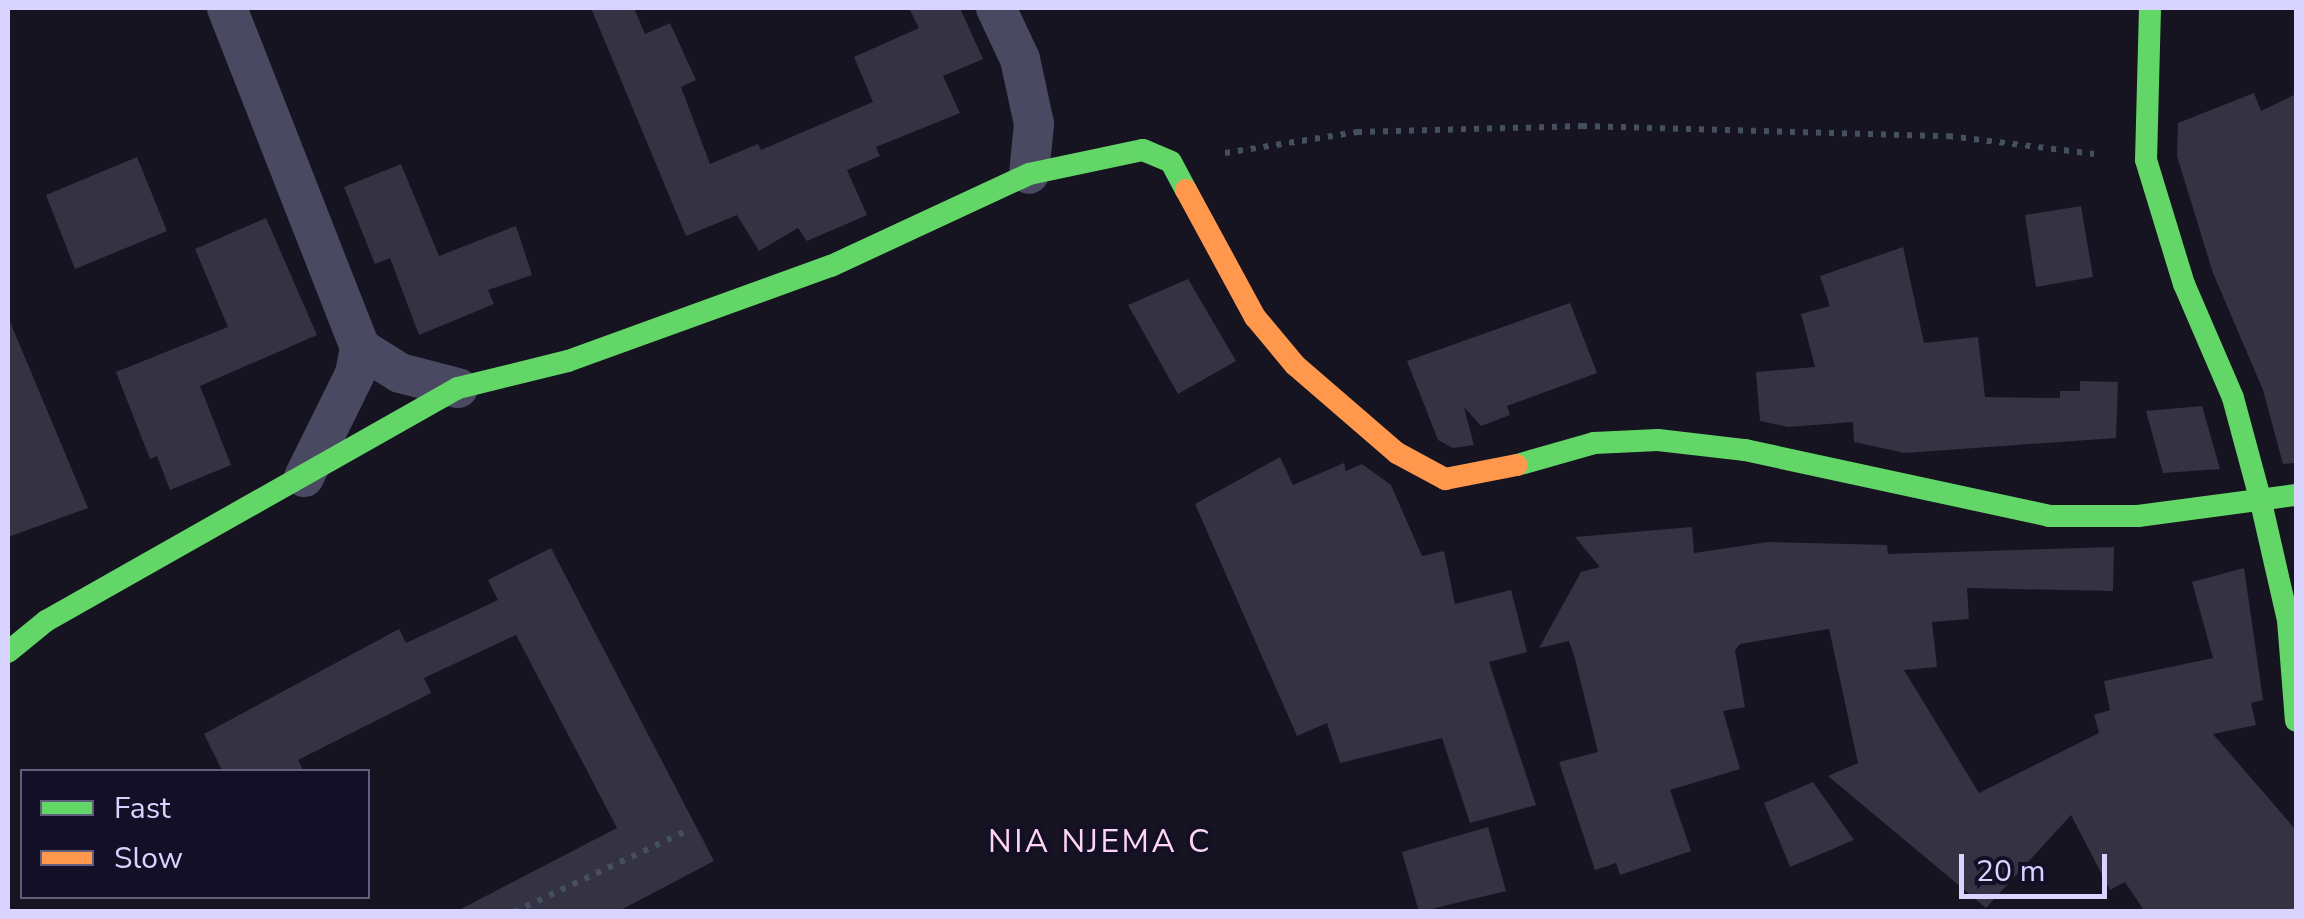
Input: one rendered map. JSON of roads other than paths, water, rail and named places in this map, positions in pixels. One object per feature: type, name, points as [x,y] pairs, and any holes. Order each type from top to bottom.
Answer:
[{"type":"street","points":[[227,8],[360,348],[354,374],[304,477]]},
{"type":"street","points":[[996,8],[1020,59],[1034,124],[1030,174]]},
{"type":"street","points":[[2150,8],[2146,160],[2184,284],[2232,398],[2260,498],[2288,620],[2296,722]]},
{"type":"street","points":[[8,652],[57,614],[458,388],[568,361],[831,266],[1030,174],[1120,150],[1159,154],[1170,162],[1255,317],[1295,366],[1397,452],[1446,479],[1594,443],[1658,440],[1746,450],[2049,516],[2138,516],[2296,495]]},
{"type":"street","points":[[360,348],[400,373],[458,388]]},
{"type":"district","name":"NIA NJEMA C","points":[[1100,842]]}]
